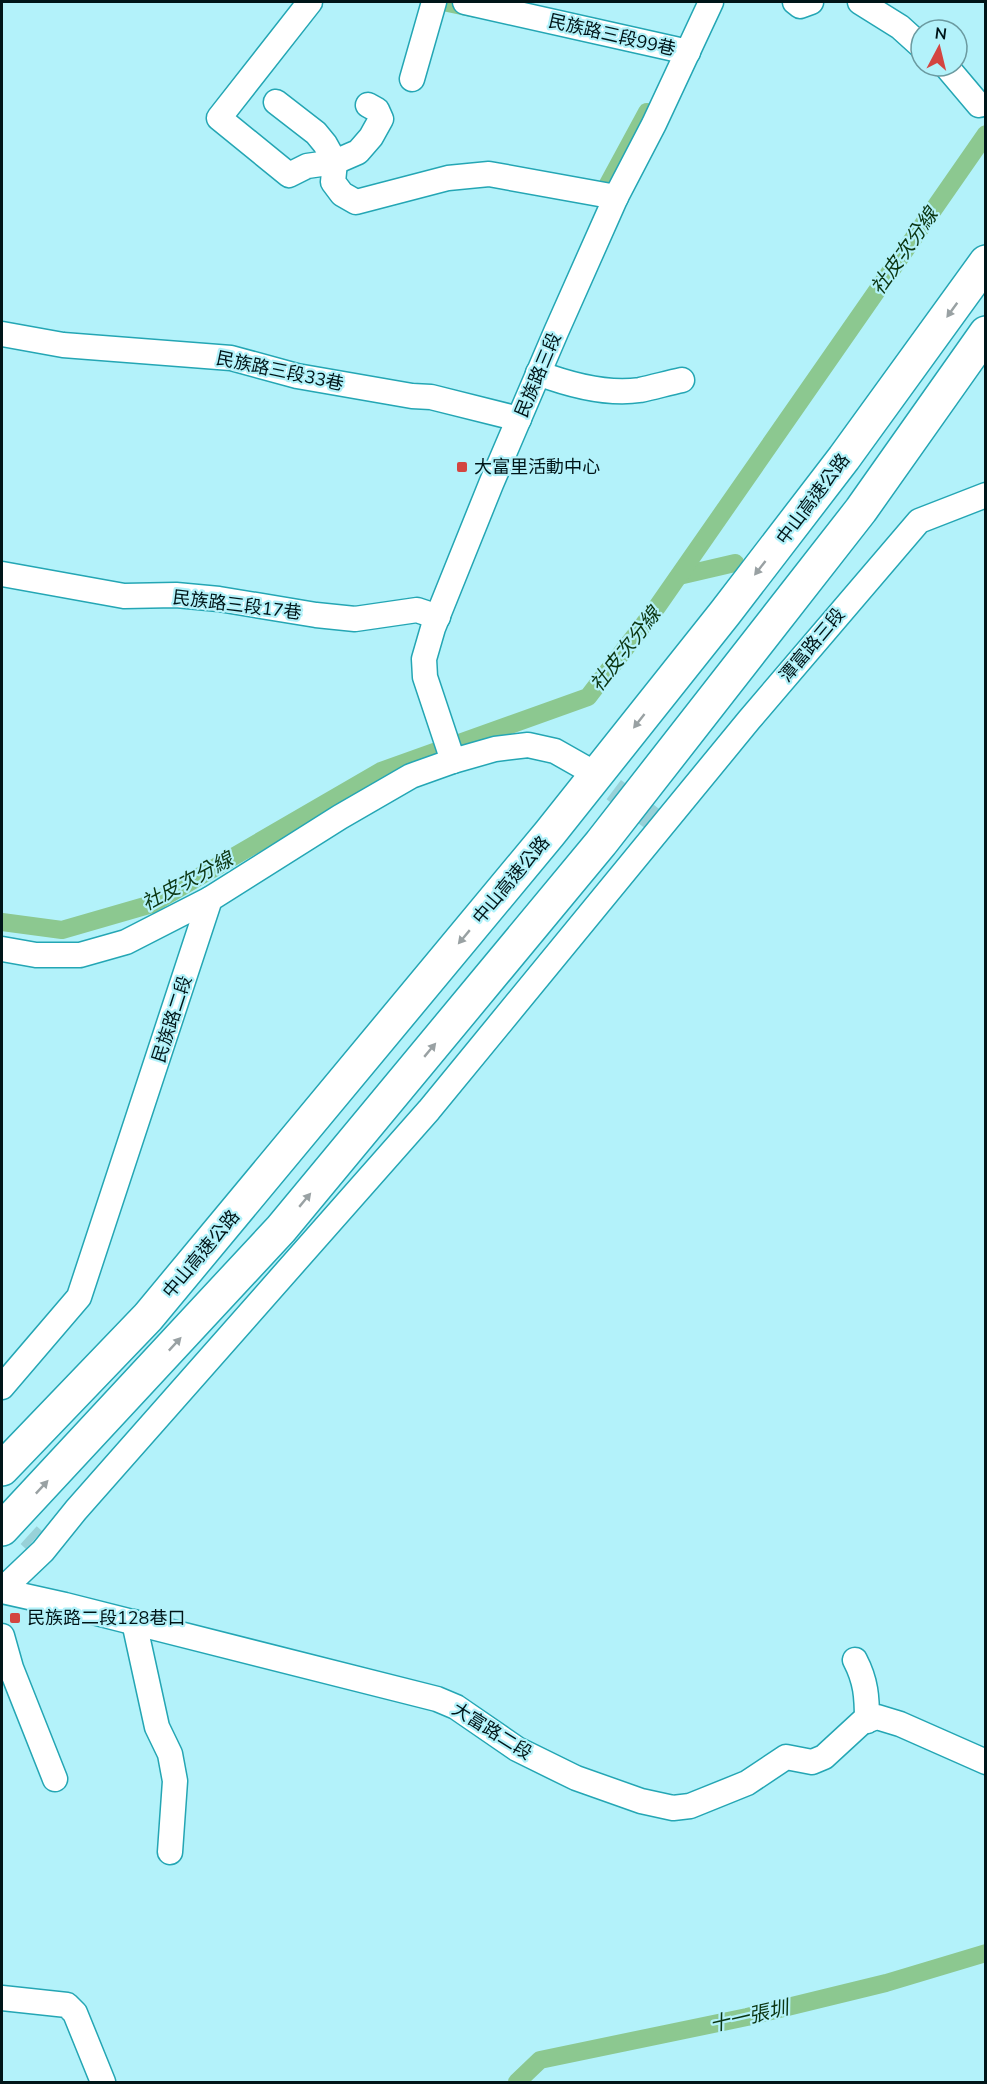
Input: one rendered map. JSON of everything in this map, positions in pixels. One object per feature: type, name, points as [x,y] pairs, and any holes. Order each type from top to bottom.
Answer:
[{"type":"highway","name":"中山高速公路","points":[[2,1469],[148,1317],[550,833],[844,459],[986,262]]},
{"type":"highway","points":[[2,1529],[281,1229],[601,843],[861,510],[986,333]]},
{"type":"street","points":[[310,2],[219,118],[290,175],[307,166],[335,162],[358,152],[381,118],[377,110],[368,105]]},
{"type":"street","points":[[412,79],[434,2]]},
{"type":"street","name":"民族路三段99巷","points":[[465,2],[688,52]]},
{"type":"street","name":"民族路三段","points":[[449,750],[425,677],[424,659],[438,617],[491,484],[616,197],[654,124],[711,2]]},
{"type":"street","points":[[795,2],[800,6],[811,2]]},
{"type":"street","points":[[860,2],[909,35]]},
{"type":"street","points":[[956,78],[979,105]]},
{"type":"street","points":[[276,102],[316,133],[335,162],[333,182],[342,194],[356,202],[448,178],[489,174],[616,197]]},
{"type":"street","name":"民族路三段33巷","points":[[2,334],[63,345],[231,358],[297,376],[412,396],[431,397],[519,419]]},
{"type":"street","points":[[538,374],[568,384],[618,391],[639,390],[682,380]]},
{"type":"street","name":"潭富路三段","points":[[2,1591],[38,1546],[76,1510],[429,1110],[749,720],[919,521],[986,495]]},
{"type":"street","name":"民族路三段17巷","points":[[2,574],[124,597],[177,595],[219,598],[316,615],[355,619],[417,610],[438,617]]},
{"type":"street","points":[[2,949],[36,955],[80,955],[126,942],[210,899],[340,817],[411,776],[449,750],[495,750],[528,745],[555,750],[585,768]]},
{"type":"street","name":"民族路二段","points":[[3,1383],[79,1297],[210,899]]},
{"type":"street","name":"大富路二段","points":[[2,1591],[134,1622],[437,1700],[456,1707],[517,1749],[576,1778],[641,1801],[674,1808],[690,1806],[747,1783],[786,1757],[812,1762],[824,1757],[862,1722],[867,1721]]},
{"type":"street","points":[[134,1622],[157,1727],[170,1754],[175,1781],[170,1852]]},
{"type":"street","points":[[2,1636],[11,1668],[55,1779]]},
{"type":"street","points":[[855,1660],[863,1676],[867,1695],[867,1721],[877,1717],[900,1724],[986,1762]]},
{"type":"street","points":[[2,1998],[68,2005],[75,2013],[102,2082]]},
{"type":"waterway","points":[[443,2],[476,9]]},
{"type":"waterway","points":[[608,184],[647,112]]},
{"type":"waterway","name":"社皮次分線","points":[[2,922],[62,930],[152,904],[381,771],[588,697],[657,607],[986,134]]},
{"type":"waterway","points":[[679,576],[735,563]]},
{"type":"waterway","name":"十一張圳","points":[[517,2082],[540,2060],[747,2017],[886,1983],[986,1953]]},
{"type":"tunnel","points":[[585,768],[662,826]]},
{"type":"tunnel","points":[[2,1511],[34,1540]]},
{"type":"place","name":"大富里活動中心","points":[[462,467]]},
{"type":"place","name":"民族路二段128巷口","points":[[15,1618]]}]
